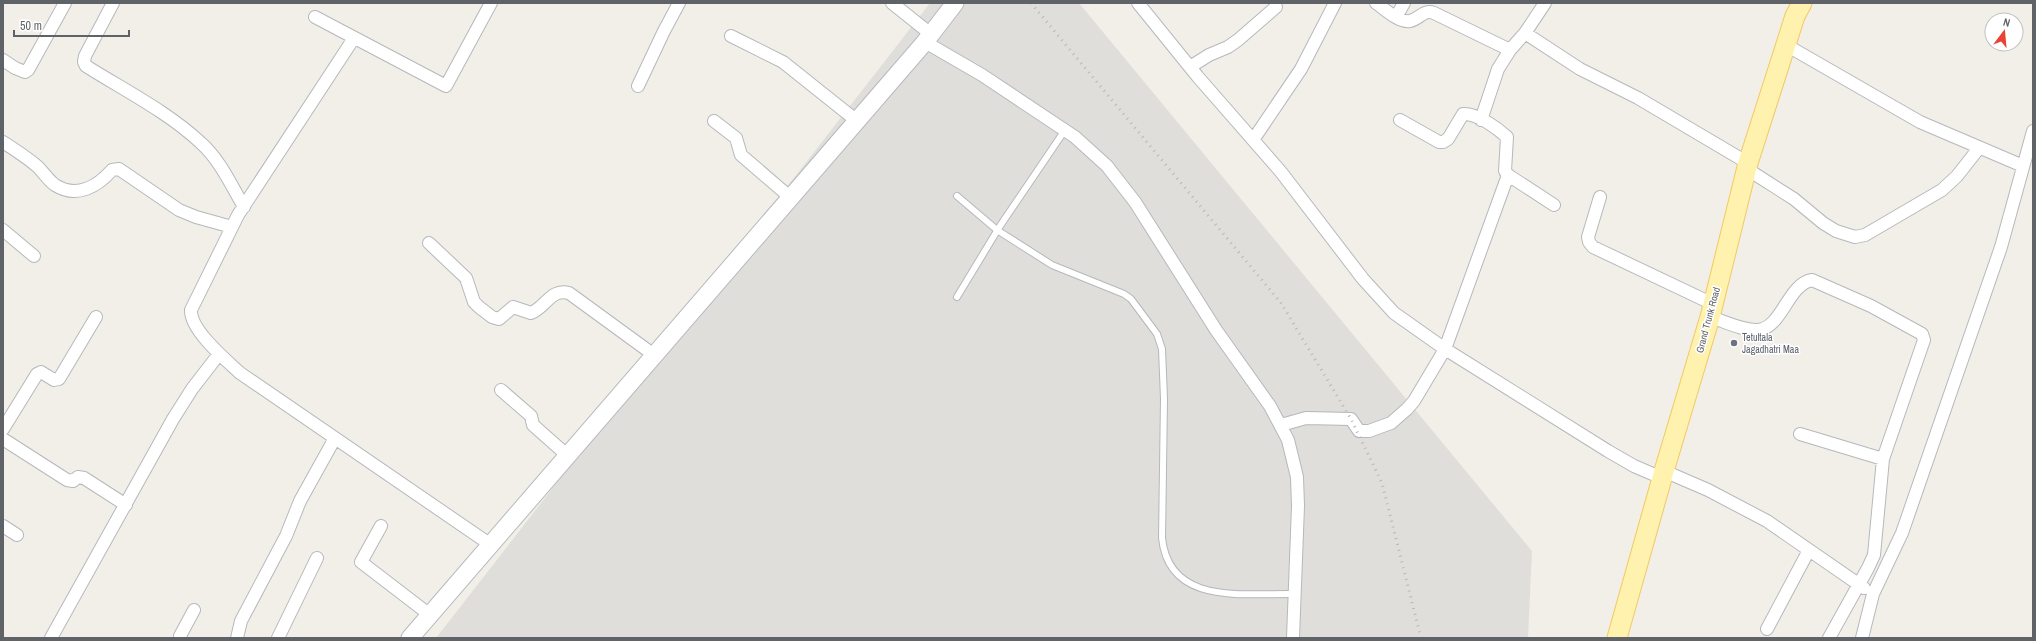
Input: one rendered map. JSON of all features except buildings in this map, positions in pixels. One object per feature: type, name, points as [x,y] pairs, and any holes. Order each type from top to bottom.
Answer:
[{"type":"main road","name":"Grand Trunk Road","points":[[1617,638],[1712,310],[1748,166],[1786,45],[1802,3]]},
{"type":"street","points":[[3,60],[20,71],[25,72],[28,70],[65,3]]},
{"type":"street","points":[[113,3],[84,56],[86,66],[168,117],[201,143],[214,158],[244,207]]},
{"type":"street","points":[[315,17],[446,86],[491,3]]},
{"type":"street","points":[[638,86],[679,3]]},
{"type":"street","points":[[892,3],[929,38],[1065,130],[1096,156],[1135,202],[1192,294],[1270,406],[1288,440],[1297,477],[1293,638]]},
{"type":"street","points":[[410,638],[929,38],[955,3]]},
{"type":"street","points":[[1138,3],[1190,68],[1318,218],[1379,299],[1394,313],[1445,349],[1608,451],[1634,466],[1708,490],[1767,521],[1873,594]]},
{"type":"street","points":[[1253,140],[1301,69],[1335,3]]},
{"type":"street","points":[[1376,3],[1404,20],[1411,21],[1429,11],[1434,12],[1510,50]]},
{"type":"street","points":[[1396,16],[1404,3]]},
{"type":"street","points":[[1481,120],[1498,69],[1510,50],[1525,33],[1545,3]]},
{"type":"street","points":[[1190,68],[1209,55],[1228,47],[1238,40],[1276,6]]},
{"type":"street","points":[[1525,33],[1580,69],[1638,98],[1748,166],[1829,227],[1845,235],[1855,237],[1865,235],[1942,190],[1957,176],[1979,148]]},
{"type":"street","points":[[731,36],[783,62],[857,121]]},
{"type":"street","points":[[354,38],[232,227],[192,310],[192,316],[196,325],[219,354],[240,373],[491,545]]},
{"type":"street","points":[[1786,45],[1920,122],[2023,166]]},
{"type":"street","points":[[1400,120],[1439,142],[1443,142],[1448,139],[1463,114],[1468,114],[1481,120],[1508,137],[1505,171],[1508,175],[1554,205]]},
{"type":"street","points":[[714,121],[736,138],[741,155],[791,198]]},
{"type":"street","points":[[1862,638],[1873,594],[1902,533],[2001,247],[2033,131]]},
{"type":"street","points":[[3,142],[39,168],[55,185],[65,190],[81,190],[97,185],[102,182],[112,170],[119,169],[179,210],[196,217],[232,227]]},
{"type":"street","points":[[1281,425],[1306,418],[1351,418],[1359,431],[1369,431],[1391,423],[1414,401],[1445,349],[1508,175]]},
{"type":"street","points":[[1600,197],[1588,237],[1589,242],[1712,310],[1748,328],[1757,330],[1764,328],[1772,322],[1798,288],[1805,281],[1812,280],[1865,303],[1918,330],[1922,334],[1924,340],[1883,459],[1876,546],[1868,568],[1829,638]]},
{"type":"street","points":[[3,230],[34,256]]},
{"type":"street","points":[[430,243],[466,278],[474,302],[492,317],[499,319],[513,307],[532,313],[555,294],[563,292],[569,293],[654,356]]},
{"type":"street","points":[[3,429],[37,374],[41,372],[54,380],[59,379],[96,317]]},
{"type":"street","points":[[52,638],[177,413],[192,389],[219,354]]},
{"type":"street","points":[[501,390],[531,416],[532,425],[568,456]]},
{"type":"street","points":[[1800,434],[1883,459]]},
{"type":"street","points":[[237,638],[241,621],[286,536],[300,501],[335,438]]},
{"type":"street","points":[[3,439],[67,480],[73,480],[78,477],[84,478],[126,505]]},
{"type":"street","points":[[3,526],[17,535]]},
{"type":"street","points":[[381,526],[361,562],[430,615]]},
{"type":"street","points":[[1767,630],[1809,550]]},
{"type":"street","points":[[278,638],[317,558]]},
{"type":"street","points":[[181,638],[194,610]]},
{"type":"lane","points":[[957,297],[997,230],[1065,130]]},
{"type":"lane","points":[[957,196],[997,230],[1052,265],[1124,294],[1131,299],[1157,334],[1162,349],[1164,400],[1162,538],[1164,552],[1169,564],[1182,579],[1197,588],[1214,593],[1294,594]]},
{"type":"shaded area","points":[[930,3],[1079,3],[1532,551],[1528,638],[436,638]]},
{"type":"railway","points":[[1031,3],[1281,303],[1351,419],[1382,483],[1421,638]]},
{"type":"place","name":"Tetultala Jagadhatri Maa","points":[[1734,343]]}]
